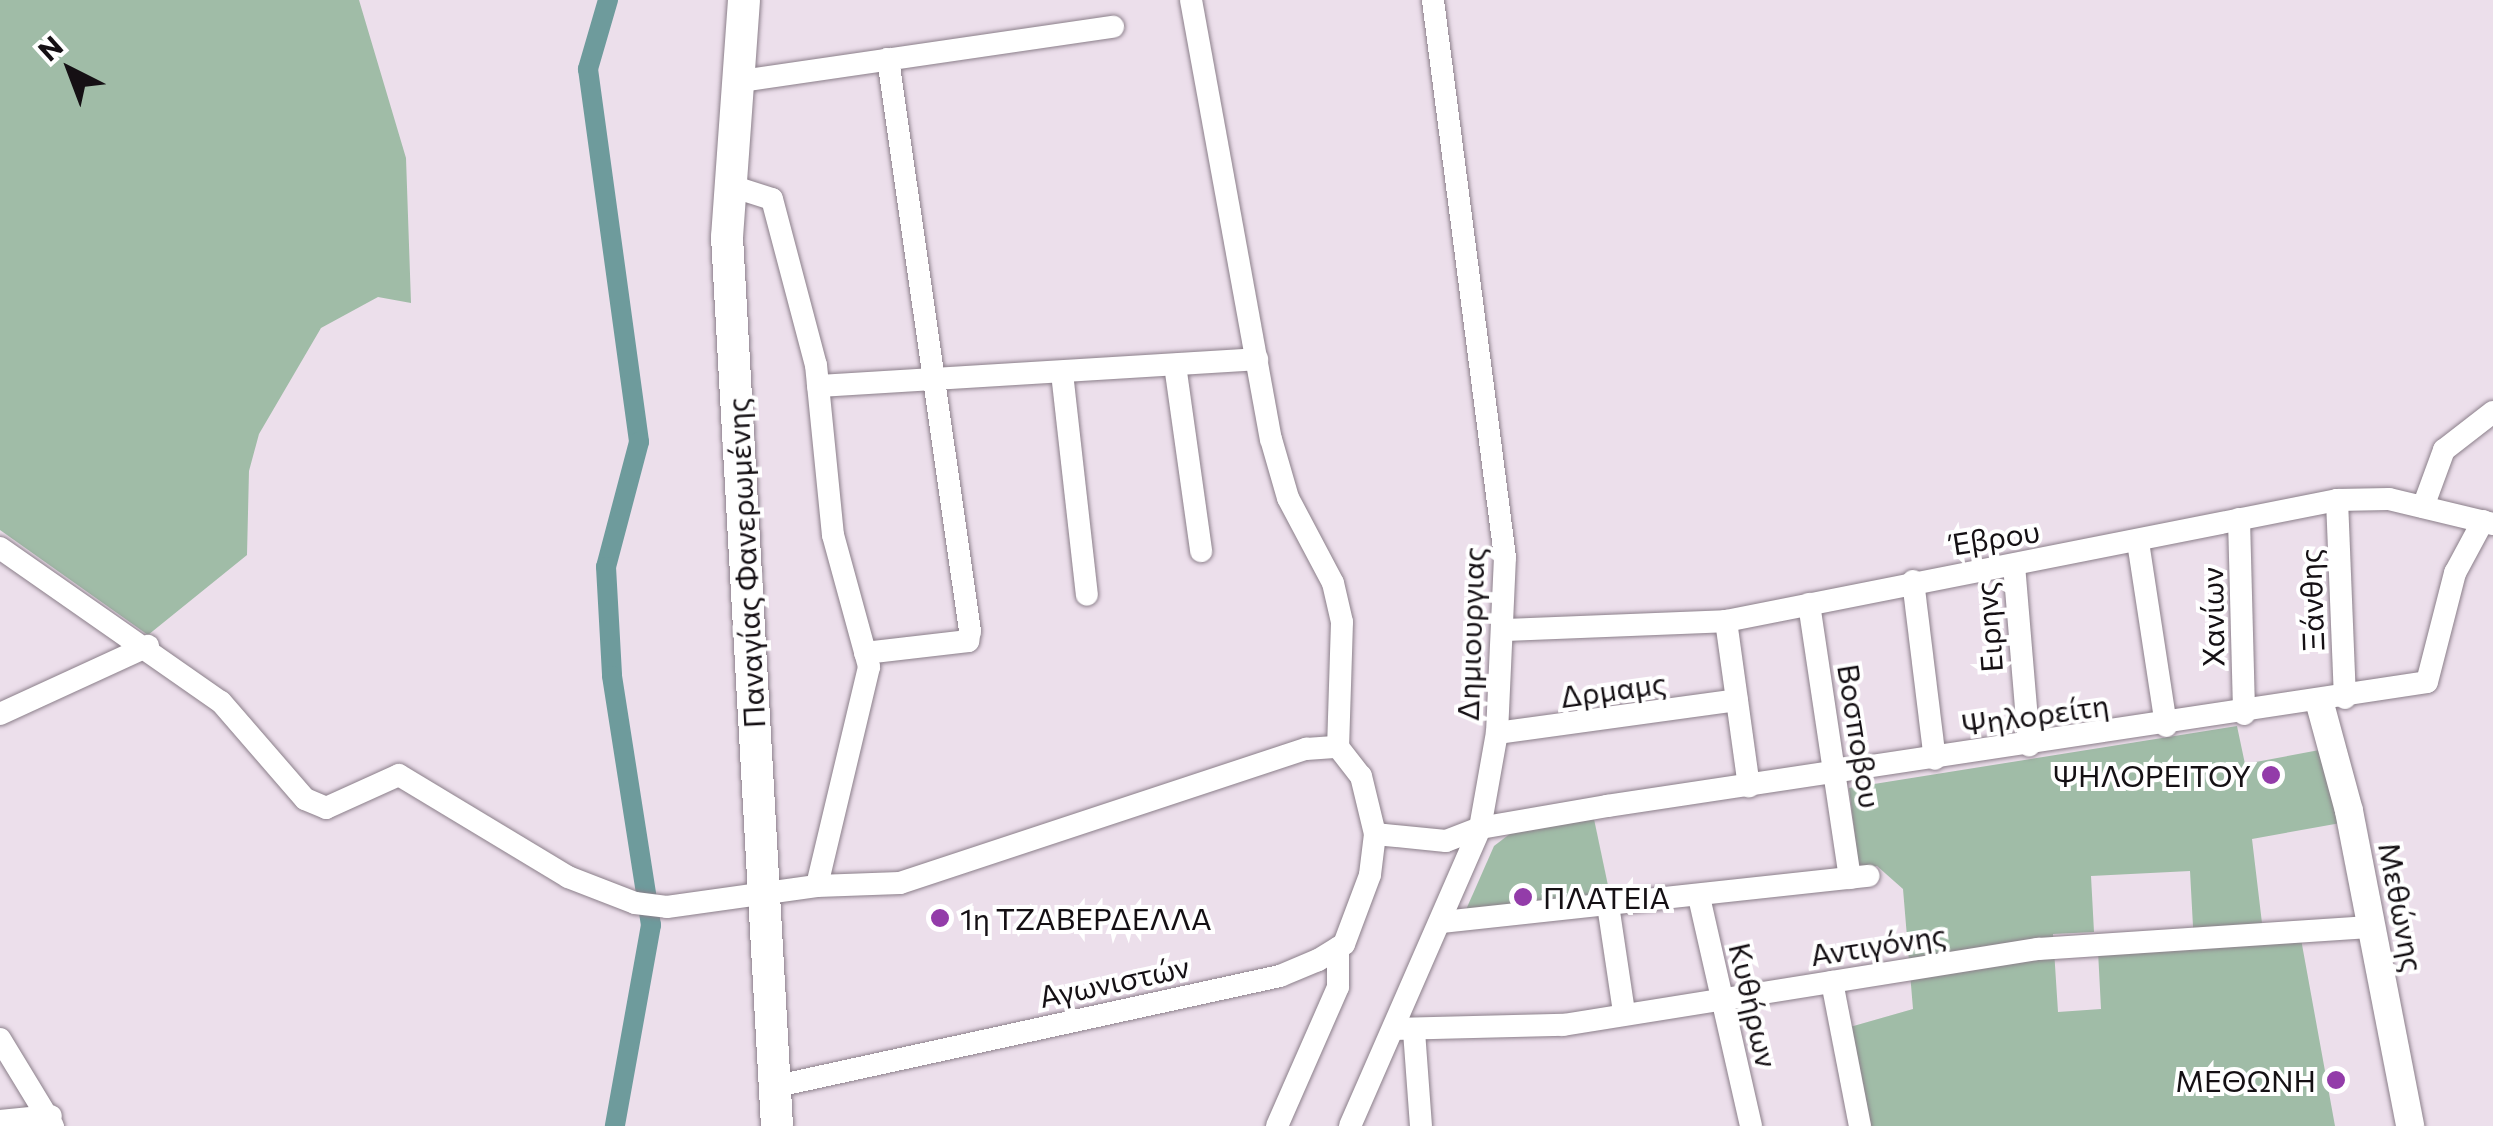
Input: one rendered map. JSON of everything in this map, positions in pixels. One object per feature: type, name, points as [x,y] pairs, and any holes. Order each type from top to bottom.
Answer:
[{"type":"main road","name":"Παναγίας Φανερωμένης","points":[[744,0],[742,80],[728,185],[762,898],[778,1086],[777,1126]]},
{"type":"street","points":[[1192,0],[1257,359],[1288,498],[1334,583],[1342,622],[1338,747],[1362,776],[1375,834],[1360,916],[1338,948],[1338,987],[1277,1126]]},
{"type":"street","name":"Δημιουργιας","points":[[1350,1126],[1404,1030],[1480,828],[1497,733],[1504,630],[1495,449],[1433,0]]},
{"type":"street","points":[[742,80],[1112,27]]},
{"type":"street","points":[[866,653],[968,641],[888,59]]},
{"type":"street","points":[[728,185],[772,199],[818,386],[833,535],[866,653],[863,708],[817,886]]},
{"type":"street","points":[[818,386],[934,382],[1257,359]]},
{"type":"street","points":[[1175,365],[1201,550]]},
{"type":"street","points":[[1062,373],[1087,595]]},
{"type":"street","points":[[2423,507],[2444,450],[2493,412]]},
{"type":"street","name":"Έβρου","points":[[1504,630],[1726,621],[2338,500],[2423,507],[2488,522]]},
{"type":"street","name":"Ξάνθης","points":[[2332,701],[2338,500]]},
{"type":"street","name":"Χανίων","points":[[2240,519],[2244,714]]},
{"type":"street","name":"Ψηλορείτη","points":[[1375,834],[1446,841],[1480,828],[2332,701],[2427,682],[2455,573],[2488,522]]},
{"type":"street","points":[[2138,542],[2166,726]]},
{"type":"street","points":[[0,548],[148,646],[221,702],[306,799],[326,808],[400,774],[568,877],[635,903],[667,907],[762,898],[817,886],[900,884],[1306,749],[1338,747]]},
{"type":"street","name":"Ειρηνς","points":[[2014,564],[2029,745]]},
{"type":"street","points":[[1913,581],[1935,759]]},
{"type":"street","name":"Βοσποβου","points":[[1700,896],[1860,877],[1836,774],[1809,604]]},
{"type":"street","points":[[1726,621],[1749,786]]},
{"type":"street","points":[[0,714],[148,646]]},
{"type":"street","name":"Δρμαμς","points":[[1497,733],[1737,700]]},
{"type":"street","name":"Μεθώνης","points":[[2332,701],[2410,1126]]},
{"type":"street","points":[[1443,922],[1700,896]]},
{"type":"street","name":"Κυθήρων","points":[[1700,896],[1751,1126]]},
{"type":"street","points":[[1608,905],[1624,1012]]},
{"type":"street","name":"Αντιγόνης","points":[[1404,1030],[1562,1025],[1624,1012],[2038,949],[2373,926]]},
{"type":"street","name":"Αγωνιστών","points":[[778,1086],[1280,976],[1338,948]]},
{"type":"street","points":[[1832,982],[1860,1126]]},
{"type":"street","points":[[1404,1030],[1421,1126]]},
{"type":"street","points":[[0,1039],[52,1121]]},
{"type":"street","points":[[0,1121],[52,1121]]},
{"type":"green space","points":[[0,0],[359,0],[406,158],[411,303],[378,297],[321,328],[259,434],[249,471],[247,555],[148,635],[0,530]]},
{"type":"green space","points":[[2237,726],[2245,764],[2346,745],[2363,819],[2252,839],[2264,940],[2301,939],[2335,1126],[1868,1126],[1850,1027],[1913,1009],[1903,889],[1877,866],[1859,869],[1849,788]],"holes":[[[2190,871],[2194,945],[2098,951],[2101,1009],[2058,1012],[2053,934],[2094,932],[2091,876]]]},
{"type":"green space","points":[[1594,819],[1610,895],[1465,912],[1494,846],[1511,833]]},
{"type":"waterway","points":[[608,0],[588,69],[639,442],[606,567],[612,676],[651,925],[615,1126]]},
{"type":"place","name":"ΨΗΛΟΡΕΙΤΟΥ","points":[[2271,775]]},
{"type":"place","name":"ΠΛΑΤΕΙΑ","points":[[1523,897]]},
{"type":"place","name":"1η ΤΖΑΒΕΡΔΕΛΛΑ","points":[[940,918]]},
{"type":"place","name":"ΜΕΘΩΝΗ","points":[[2336,1080]]}]
